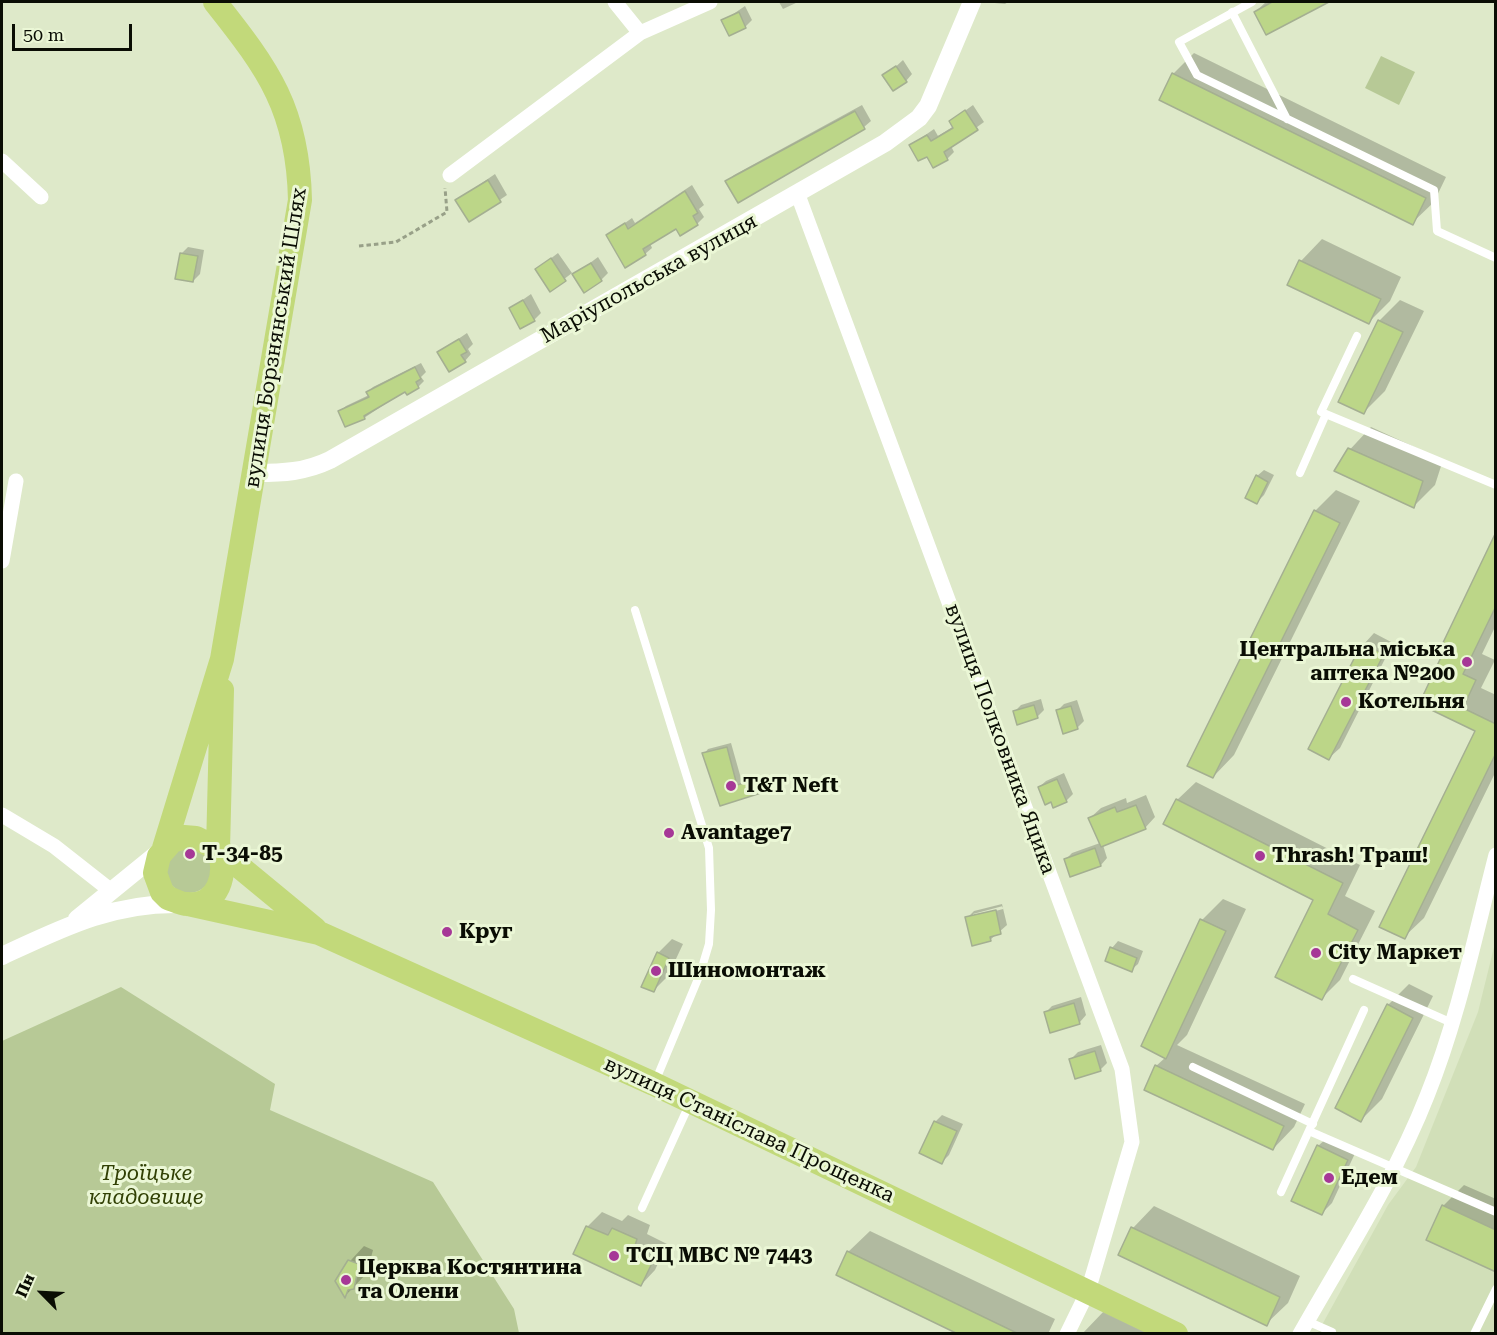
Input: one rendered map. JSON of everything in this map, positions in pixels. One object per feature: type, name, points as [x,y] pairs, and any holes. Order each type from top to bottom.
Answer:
[{"type":"main road","name":"вулиця Борзнянський Шлях","points":[[164,848],[222,660],[256,473],[300,200],[299,163],[292,125],[274,85],[250,46],[215,2]]},
{"type":"main road","name":"вулиця Борзнянський Шлях","points":[[218,849],[222,660]]},
{"type":"main road","points":[[189,837],[207,842],[218,849],[224,868],[219,886],[202,903],[188,904],[168,898],[162,892],[156,864],[164,848],[178,838],[189,837]]},
{"type":"main road","name":"вулиця Станіслава Прощенка","points":[[218,849],[319,933]]},
{"type":"main road","name":"вулиця Станіслава Прощенка","points":[[188,904],[319,933],[654,1083],[1176,1334]]},
{"type":"street","points":[[615,2],[640,33]]},
{"type":"street","points":[[450,175],[640,33],[710,2]]},
{"type":"street","name":"Маріупольська вулиця","points":[[256,473],[292,472],[311,468],[330,460],[798,195],[885,143],[919,118],[937,88],[972,2]]},
{"type":"street","points":[[2,161],[41,197]]},
{"type":"street","name":"вулиця Полковника Яцика","points":[[798,195],[1122,1069],[1132,1142],[1088,1291],[1067,1334]]},
{"type":"street","points":[[2,561],[16,481]]},
{"type":"street","points":[[2,815],[54,846],[110,890]]},
{"type":"street","points":[[72,924],[110,890],[164,848]]},
{"type":"street","points":[[1304,1327],[1395,1168],[1427,1098],[1452,1023],[1496,855]]},
{"type":"street","points":[[2,956],[72,924],[122,908],[158,904],[188,904]]},
{"type":"lane","points":[[1252,2],[1179,42],[1197,75],[1434,190],[1437,231],[1496,258]]},
{"type":"lane","points":[[1232,12],[1287,119]]},
{"type":"lane","points":[[1357,336],[1321,412],[1496,485]]},
{"type":"lane","points":[[1300,473],[1326,414]]},
{"type":"lane","points":[[635,610],[709,848],[711,889],[709,944],[700,974],[654,1083]]},
{"type":"lane","points":[[1353,980],[1452,1023]]},
{"type":"lane","points":[[1281,1192],[1364,1010]]},
{"type":"lane","points":[[1193,1067],[1395,1168],[1496,1212]]},
{"type":"lane","points":[[642,1208],[691,1101]]},
{"type":"lane","points":[[1474,1334],[1496,1288]]},
{"type":"lane","points":[[1304,1327],[1332,1332]]},
{"type":"path","points":[[359,246],[396,242],[447,212],[445,188],[450,175]]},
{"type":"shaded area","points":[[1495,943],[1495,1333],[1317,1334],[1388,1205],[1416,1167],[1478,1012]]},
{"type":"green space","points":[[1381,56],[1415,72],[1399,105],[1365,88]]},
{"type":"green space","points":[[189,847],[205,854],[212,870],[205,886],[189,893],[173,886],[166,870],[173,854]]},
{"type":"green space","name":"Троїцьке кладовище","points":[[121,987],[275,1084],[270,1110],[433,1182],[514,1309],[519,1333],[2,1333],[2,1041]]},
{"type":"building","points":[[1272,2],[1329,2],[1266,35],[1254,12]]},
{"type":"building","points":[[739,12],[746,28],[729,36],[721,20]]},
{"type":"building","points":[[896,66],[907,82],[893,91],[882,75]]},
{"type":"building","points":[[1172,73],[1426,198],[1413,225],[1159,100]]},
{"type":"building","points":[[965,110],[978,130],[944,152],[948,160],[933,168],[927,157],[918,161],[909,145],[927,135],[931,141],[953,128],[949,121]]},
{"type":"building","points":[[855,111],[865,129],[738,203],[725,181]]},
{"type":"building","points":[[488,180],[501,202],[469,222],[455,200]]},
{"type":"building","points":[[685,191],[698,213],[693,216],[698,225],[680,236],[676,229],[643,249],[646,255],[625,268],[606,235],[625,223],[628,229]]},
{"type":"building","points":[[180,253],[198,256],[193,282],[175,279]]},
{"type":"building","points":[[551,258],[566,281],[550,292],[535,269]]},
{"type":"building","points":[[1299,260],[1381,299],[1369,324],[1287,285]]},
{"type":"building","points":[[591,263],[602,281],[584,293],[572,274]]},
{"type":"building","points":[[523,300],[535,321],[520,329],[509,308]]},
{"type":"building","points":[[1378,320],[1403,332],[1364,414],[1338,402]]},
{"type":"building","points":[[459,339],[467,352],[461,355],[466,362],[449,372],[437,352]]},
{"type":"building","points":[[415,367],[421,379],[416,382],[419,388],[407,395],[405,392],[364,416],[365,419],[345,427],[338,411],[369,397],[366,392]]},
{"type":"building","points":[[1348,448],[1423,481],[1414,508],[1334,471]]},
{"type":"building","points":[[1256,475],[1268,482],[1257,504],[1245,498]]},
{"type":"building","points":[[1314,510],[1340,523],[1213,778],[1187,766]]},
{"type":"building","points":[[1496,532],[1496,606],[1463,674],[1476,680],[1463,708],[1496,724],[1496,753],[1405,939],[1379,927],[1475,731],[1419,704],[1443,653],[1439,651]]},
{"type":"building","name":"Котельня","points":[[1362,643],[1384,654],[1329,760],[1308,749]]},
{"type":"building","points":[[1034,705],[1038,718],[1017,725],[1013,711]]},
{"type":"building","points":[[1071,706],[1078,729],[1063,734],[1056,710]]},
{"type":"building","points":[[727,747],[737,785],[757,779],[761,793],[720,806],[702,753]]},
{"type":"building","points":[[1057,779],[1067,802],[1053,808],[1051,802],[1045,805],[1038,787]]},
{"type":"building","points":[[1176,799],[1343,883],[1328,914],[1358,930],[1322,1000],[1275,977],[1313,900],[1163,824]]},
{"type":"building","points":[[1136,805],[1146,829],[1101,847],[1088,818],[1115,807],[1117,812]]},
{"type":"building","points":[[1095,848],[1101,866],[1070,877],[1064,859]]},
{"type":"building","points":[[996,910],[1001,934],[990,937],[991,941],[972,946],[965,917]]},
{"type":"building","points":[[1200,919],[1226,931],[1166,1059],[1141,1046]]},
{"type":"building","points":[[1110,947],[1137,958],[1132,972],[1105,961]]},
{"type":"building","name":"Шиномонтаж","points":[[657,952],[669,958],[654,992],[641,987]]},
{"type":"building","points":[[1074,1003],[1080,1024],[1050,1033],[1044,1012]]},
{"type":"building","points":[[1387,1004],[1413,1018],[1361,1122],[1335,1108]]},
{"type":"building","points":[[1095,1051],[1101,1071],[1075,1079],[1069,1059]]},
{"type":"building","points":[[1155,1065],[1284,1126],[1273,1150],[1144,1090]]},
{"type":"building","points":[[934,1121],[957,1131],[942,1164],[919,1153]]},
{"type":"building","points":[[1317,1145],[1348,1160],[1322,1215],[1291,1201]]},
{"type":"building","points":[[1442,1205],[1496,1230],[1496,1272],[1426,1240]]},
{"type":"building","name":"ТСЦ МВС № 7443","points":[[586,1226],[608,1235],[612,1228],[637,1239],[634,1249],[654,1259],[641,1286],[573,1254]]},
{"type":"building","points":[[1131,1227],[1280,1297],[1267,1326],[1118,1255]]},
{"type":"building","points":[[847,1251],[1019,1334],[958,1334],[836,1275]]},
{"type":"building","name":"Церква Костянтина та Олени","points":[[348,1260],[359,1264],[354,1289],[348,1290],[345,1298],[335,1281]]},
{"type":"place","name":"Центральна міська аптека №200","points":[[1467,662]]},
{"type":"place","name":"Котельня","points":[[1346,702]]},
{"type":"place","name":"T&T Neft","points":[[731,786]]},
{"type":"place","name":"Avantage7","points":[[669,833]]},
{"type":"place","name":"Т-34-85","points":[[190,854]]},
{"type":"place","name":"Thrash! Траш!","points":[[1260,856]]},
{"type":"place","name":"Круг","points":[[447,932]]},
{"type":"place","name":"City Маркет","points":[[1316,953]]},
{"type":"place","name":"Шиномонтаж","points":[[656,971]]},
{"type":"place","name":"Едем","points":[[1329,1178]]},
{"type":"place","name":"ТСЦ МВС № 7443","points":[[614,1256]]},
{"type":"place","name":"Церква Костянтина та Олени","points":[[346,1280]]}]
